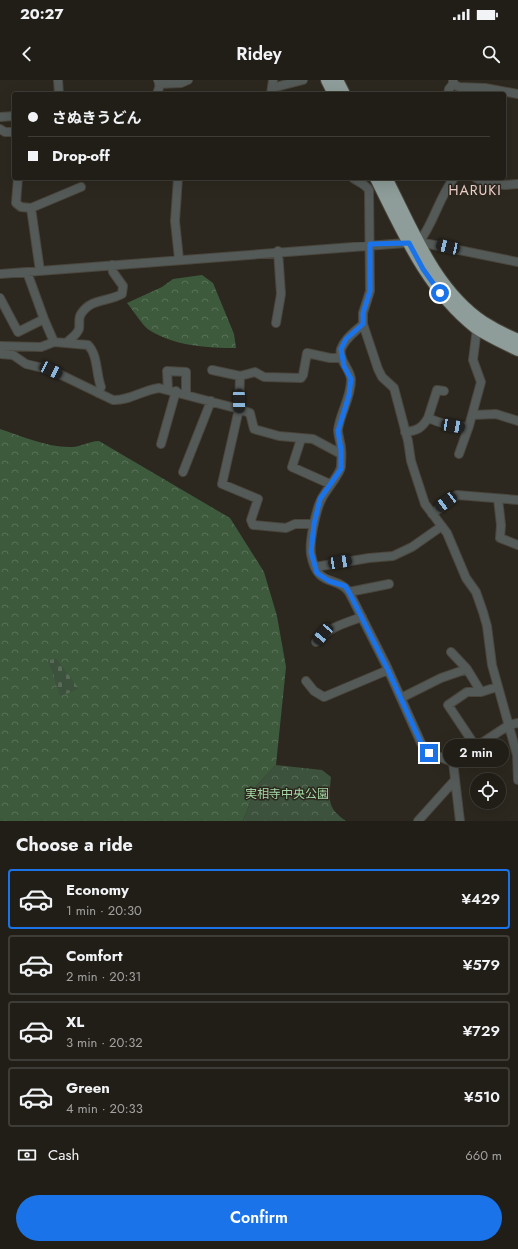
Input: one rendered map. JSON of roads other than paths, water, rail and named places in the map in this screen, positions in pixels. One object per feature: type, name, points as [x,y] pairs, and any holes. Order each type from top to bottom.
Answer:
[{"type":"highway","points":[[327,80],[333,92]]},
{"type":"highway","points":[[337,80],[343,92]]},
{"type":"highway","points":[[377,180],[414,243],[464,307],[482,321],[518,340]]},
{"type":"highway","points":[[387,180],[414,243],[423,269],[440,293],[477,328],[518,350]]},
{"type":"street","points":[[58,80],[59,92]]},
{"type":"street","points":[[157,92],[158,82],[181,83],[188,80]]},
{"type":"street","points":[[272,87],[303,80]]},
{"type":"street","points":[[448,92],[453,82],[459,87],[485,88],[518,94]]},
{"type":"street","points":[[0,117],[12,116]]},
{"type":"street","points":[[0,129],[5,132],[12,132]]},
{"type":"street","points":[[18,180],[16,202],[21,207],[32,208],[81,187]]},
{"type":"street","points":[[178,180],[175,221],[179,259]]},
{"type":"street","points":[[356,180],[365,185],[369,190],[370,291],[363,313],[363,324],[378,369],[382,377],[394,388],[411,461],[417,475],[425,504],[447,532],[466,578],[476,592],[481,605],[487,626],[491,658],[497,687],[517,755],[518,780]]},
{"type":"street","points":[[414,243],[428,231],[453,180]]},
{"type":"street","points":[[480,180],[487,183],[505,185],[518,184]]},
{"type":"street","points":[[32,208],[40,270]]},
{"type":"street","points":[[0,274],[370,244],[414,243],[518,262]]},
{"type":"street","points":[[276,323],[281,294],[278,251]]},
{"type":"street","points":[[66,343],[79,329],[80,315],[87,307],[94,302],[116,298],[122,294],[123,286],[113,272],[112,265]]},
{"type":"street","points":[[27,272],[54,342]]},
{"type":"street","points":[[0,298],[18,332],[44,319]]},
{"type":"street","points":[[363,324],[346,339],[341,349],[342,358],[351,379],[349,395],[338,431],[341,469],[320,499],[314,524],[311,552],[317,573],[329,581],[345,586],[349,592],[388,670],[421,743],[429,753],[453,762]]},
{"type":"street","points":[[459,454],[473,415],[481,382],[473,360],[477,328]]},
{"type":"street","points":[[0,346],[41,347],[54,342],[88,345],[94,351],[96,374],[101,387],[98,393]]},
{"type":"street","points":[[212,370],[240,376],[255,372],[264,377],[301,378],[304,375],[307,353],[330,358],[342,358]]},
{"type":"street","points":[[0,354],[13,355],[26,364],[51,370],[113,400],[122,400],[149,389],[172,390],[239,409],[250,413],[254,429],[301,440],[313,439],[341,454]]},
{"type":"street","points":[[161,444],[172,390],[168,371],[186,372],[186,394]]},
{"type":"street","points":[[240,376],[239,409],[222,484],[258,499],[251,520],[253,525],[286,528],[295,524],[314,524]]},
{"type":"street","points":[[405,432],[416,431],[423,427],[428,418],[437,390],[444,391]]},
{"type":"street","points":[[183,472],[211,401]]},
{"type":"street","points":[[473,415],[496,414],[518,421]]},
{"type":"street","points":[[428,418],[442,424],[464,427],[469,426]]},
{"type":"street","points":[[301,440],[292,468],[330,484]]},
{"type":"street","points":[[432,514],[457,495],[518,500]]},
{"type":"street","points":[[498,499],[501,525],[500,538],[518,545]]},
{"type":"street","points":[[315,567],[369,558],[393,556],[412,547],[442,526]]},
{"type":"street","points":[[349,592],[389,584]]},
{"type":"street","points":[[316,642],[323,634],[344,623],[362,617]]},
{"type":"street","points":[[451,652],[467,669],[481,692]]},
{"type":"street","points":[[401,698],[441,678],[467,669]]},
{"type":"street","points":[[306,681],[314,691],[324,697],[388,670]]},
{"type":"street","points":[[476,747],[448,705],[467,692],[481,692],[497,687]]},
{"type":"street","points":[[453,762],[509,725],[518,723]]},
{"type":"street","points":[[453,762],[454,781],[460,821]]},
{"type":"street","points":[[418,821],[454,781]]},
{"type":"district","name":"HARUKI","points":[[475,190]]},
{"type":"park label","name":"実相寺中央公園","points":[[287,794]]}]
